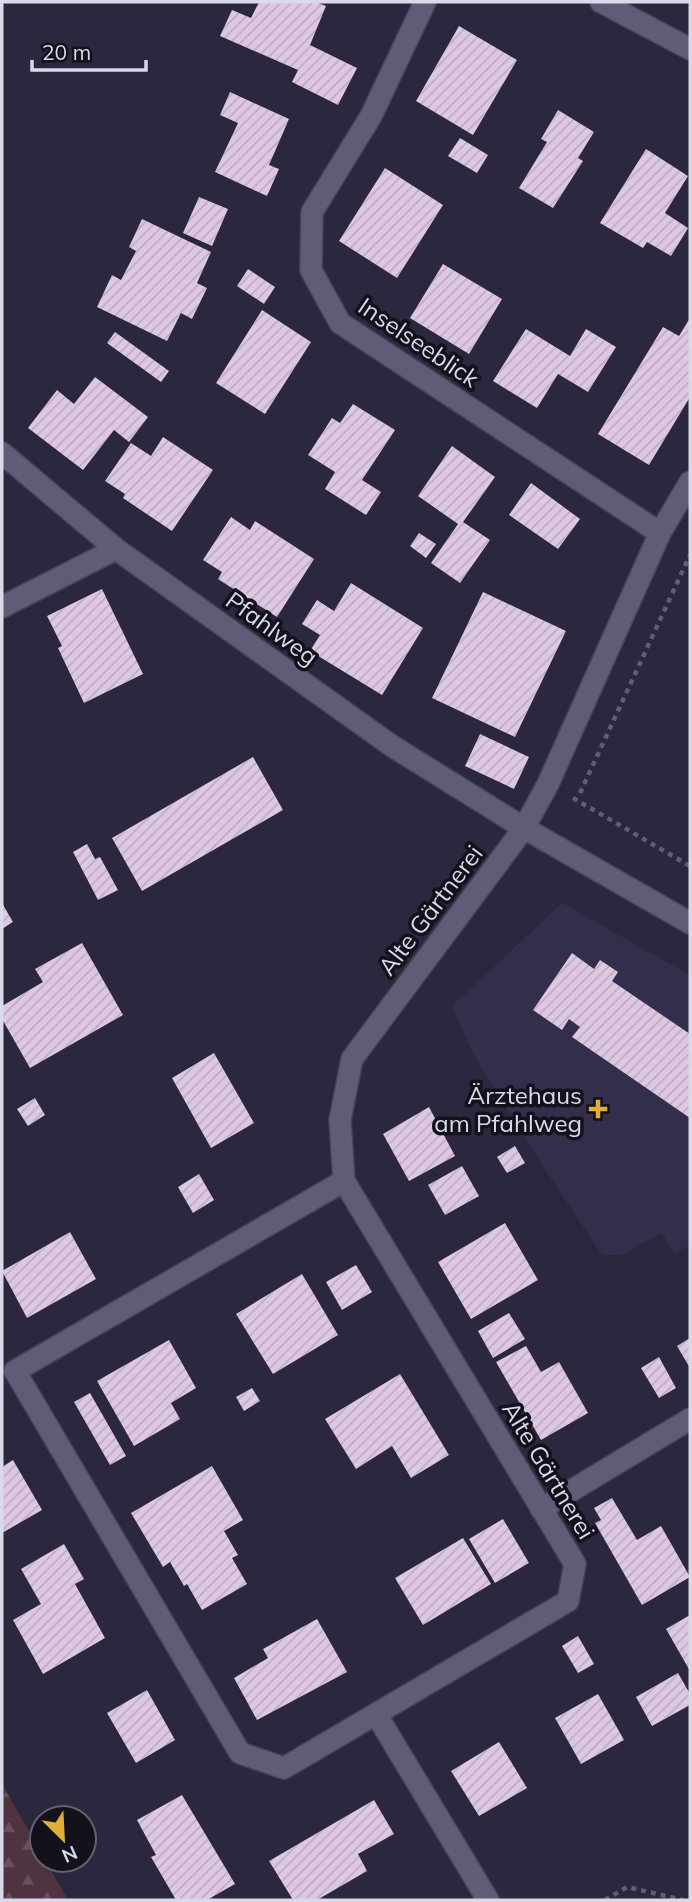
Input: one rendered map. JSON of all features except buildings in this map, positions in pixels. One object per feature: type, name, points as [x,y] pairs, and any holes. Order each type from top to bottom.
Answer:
[{"type":"street","name":"Inselseeblick","points":[[425,2],[371,116],[312,212],[311,270],[340,323],[660,533]]},
{"type":"street","points":[[601,2],[690,49]]},
{"type":"street","name":"Pfahlweg","points":[[2,453],[116,549],[392,746],[524,828],[690,923]]},
{"type":"street","points":[[524,828],[548,784],[660,533],[690,482]]},
{"type":"street","points":[[2,607],[116,549]]},
{"type":"street","name":"Alte Gärtnerei","points":[[344,1181],[8,1366],[240,1753],[284,1768],[568,1601],[575,1564],[344,1181],[340,1119],[352,1059],[524,828]]},
{"type":"street","points":[[541,1508],[690,1419]]},
{"type":"street","points":[[376,1714],[488,1900]]},
{"type":"path","points":[[577,801],[690,555]]},
{"type":"path","points":[[548,784],[690,866]]},
{"type":"path","points":[[605,1900],[627,1886],[683,1900]]},
{"type":"shaded area","name":"Ärztehaus am Pfahlweg","points":[[562,903],[690,975],[690,1245],[674,1254],[662,1233],[622,1255],[602,1255],[472,1052],[452,1006]]},
{"type":"green space","points":[[2,1784],[28,1830],[28,1874],[53,1874],[68,1900],[2,1900]]},
{"type":"place","name":"Ärztehaus am Pfahlweg","points":[[598,1109]]}]
